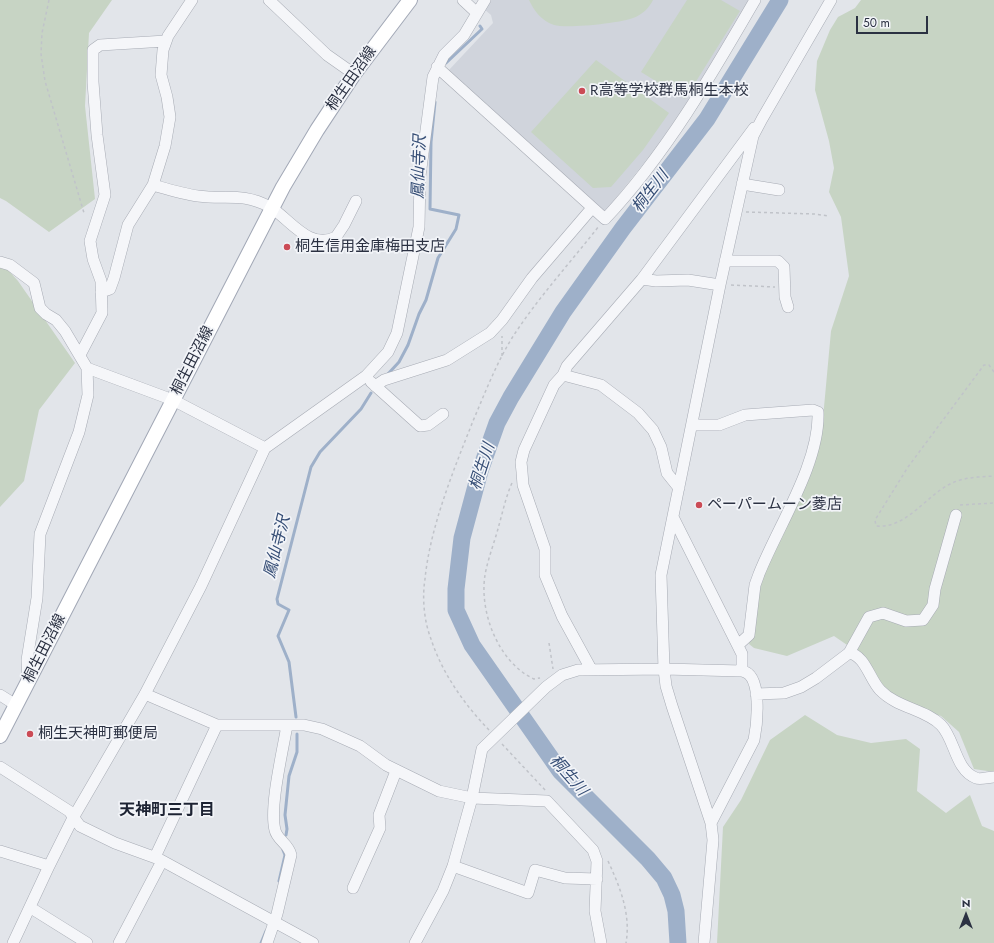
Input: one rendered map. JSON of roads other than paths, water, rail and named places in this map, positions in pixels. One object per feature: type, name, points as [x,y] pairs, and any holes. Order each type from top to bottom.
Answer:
[{"type":"main road","name":"桐生田沼線","points":[[0,736],[272,208],[317,130],[354,74],[410,0]]},
{"type":"street","points":[[101,292],[110,289],[128,225],[152,185],[165,146],[170,117],[167,97],[161,75],[163,50],[166,41],[182,13],[192,0]]},
{"type":"street","points":[[269,0],[327,55],[354,74]]},
{"type":"street","points":[[463,0],[477,13]]},
{"type":"street","points":[[13,943],[49,866],[74,818],[145,694],[201,586],[265,448],[366,376],[388,352],[397,333],[419,228],[420,176],[431,86],[437,67],[444,55],[464,34],[486,0]]},
{"type":"street","points":[[437,67],[605,219],[650,165],[690,108],[756,0]]},
{"type":"street","points":[[704,943],[713,840],[711,823],[672,706],[664,669],[661,575],[723,285],[725,261],[754,136],[762,118],[831,0]]},
{"type":"street","points":[[80,355],[102,313],[101,281],[93,259],[90,240],[105,195],[97,135],[93,82],[93,50],[100,45],[166,41]]},
{"type":"street","points":[[591,669],[562,616],[545,576],[545,549],[528,495],[523,485],[521,462],[524,450],[554,385],[563,375],[567,366],[642,278],[762,118]]},
{"type":"street","points":[[742,184],[779,190]]},
{"type":"street","points":[[152,185],[198,196],[238,196],[253,199],[272,208],[297,230],[323,240],[331,240],[339,233],[356,201]]},
{"type":"street","points":[[375,386],[384,380],[447,360],[490,333],[502,320],[532,278],[592,208]]},
{"type":"street","points":[[725,261],[778,261],[784,267],[788,307]]},
{"type":"street","points":[[0,262],[10,265],[34,283],[40,308],[56,320],[87,368],[88,395],[79,432],[40,534],[37,598],[27,660],[28,681]]},
{"type":"street","points":[[642,278],[656,281],[688,280],[723,285]]},
{"type":"street","points":[[87,368],[173,400],[265,448]]},
{"type":"street","points":[[563,375],[602,385],[638,413],[653,430],[661,447],[667,473],[679,488]]},
{"type":"street","points":[[366,376],[375,386],[420,426],[428,425],[443,414]]},
{"type":"street","points":[[692,425],[719,426],[745,414],[813,410],[818,412],[817,435],[813,450],[792,502],[758,574],[755,585],[749,635],[738,645]]},
{"type":"street","points":[[756,694],[784,694],[801,688],[849,653],[869,618],[883,614],[906,621],[923,620],[933,605],[935,589],[956,515]]},
{"type":"street","points":[[673,517],[690,554],[718,604],[738,645],[742,654],[742,671]]},
{"type":"street","points":[[849,653],[858,657],[880,690],[898,704],[936,720],[942,726],[963,767],[971,775],[977,779],[994,777]]},
{"type":"street","points":[[415,943],[444,891],[453,866],[472,798],[482,749],[542,690],[569,672],[591,669],[747,671],[753,678],[756,694],[757,725],[754,740],[711,823]]},
{"type":"street","points":[[145,694],[217,724],[287,725],[322,729],[360,746],[396,771],[439,791],[472,798],[547,801],[593,850],[597,861],[595,911],[602,943]]},
{"type":"street","points":[[0,695],[16,705]]},
{"type":"street","points":[[119,943],[158,859],[217,724]]},
{"type":"street","points":[[267,943],[275,922],[291,855],[290,849],[279,839],[274,829],[274,812],[287,725]]},
{"type":"street","points":[[0,768],[69,811],[80,826],[116,844],[158,859],[313,943]]},
{"type":"street","points":[[353,888],[380,828],[379,815],[396,771]]},
{"type":"street","points":[[0,851],[49,866]]},
{"type":"street","points":[[453,866],[528,893],[535,870],[565,878],[597,879]]},
{"type":"street","points":[[30,908],[87,943]]},
{"type":"waterway","name":"桐生川","points":[[678,943],[676,911],[672,895],[664,878],[648,859],[560,771],[472,645],[456,610],[456,589],[462,538],[480,471],[497,423],[511,397],[563,312],[623,228],[707,119],[780,0]]},
{"type":"waterway","name":"鳳仙寺沢","points":[[446,63],[482,29],[480,26]]},
{"type":"waterway","name":"鳳仙寺沢","points":[[387,375],[399,362],[408,345],[419,314],[426,300],[438,258],[456,229],[459,215],[430,209],[431,142],[435,102]]},
{"type":"waterway","name":"鳳仙寺沢","points":[[296,717],[289,662],[278,636],[289,610],[278,604],[277,599],[311,467],[320,452],[361,409],[371,393]]},
{"type":"waterway","name":"鳳仙寺沢","points":[[286,835],[287,829],[285,815],[289,776],[297,752],[297,734]]},
{"type":"waterway","name":"鳳仙寺沢","points":[[279,881],[285,855],[283,850]]},
{"type":"waterway","name":"鳳仙寺沢","points":[[261,943],[266,931]]},
{"type":"place","name":"R高等学校群馬桐生本校","points":[[582,91]]},
{"type":"place","name":"桐生信用金庫梅田支店","points":[[287,247]]},
{"type":"place","name":"ペーパームーン菱店","points":[[699,505]]},
{"type":"place","name":"桐生天神町郵便局","points":[[30,734]]},
{"type":"district","name":"天神町三丁目","points":[[167,811]]}]
